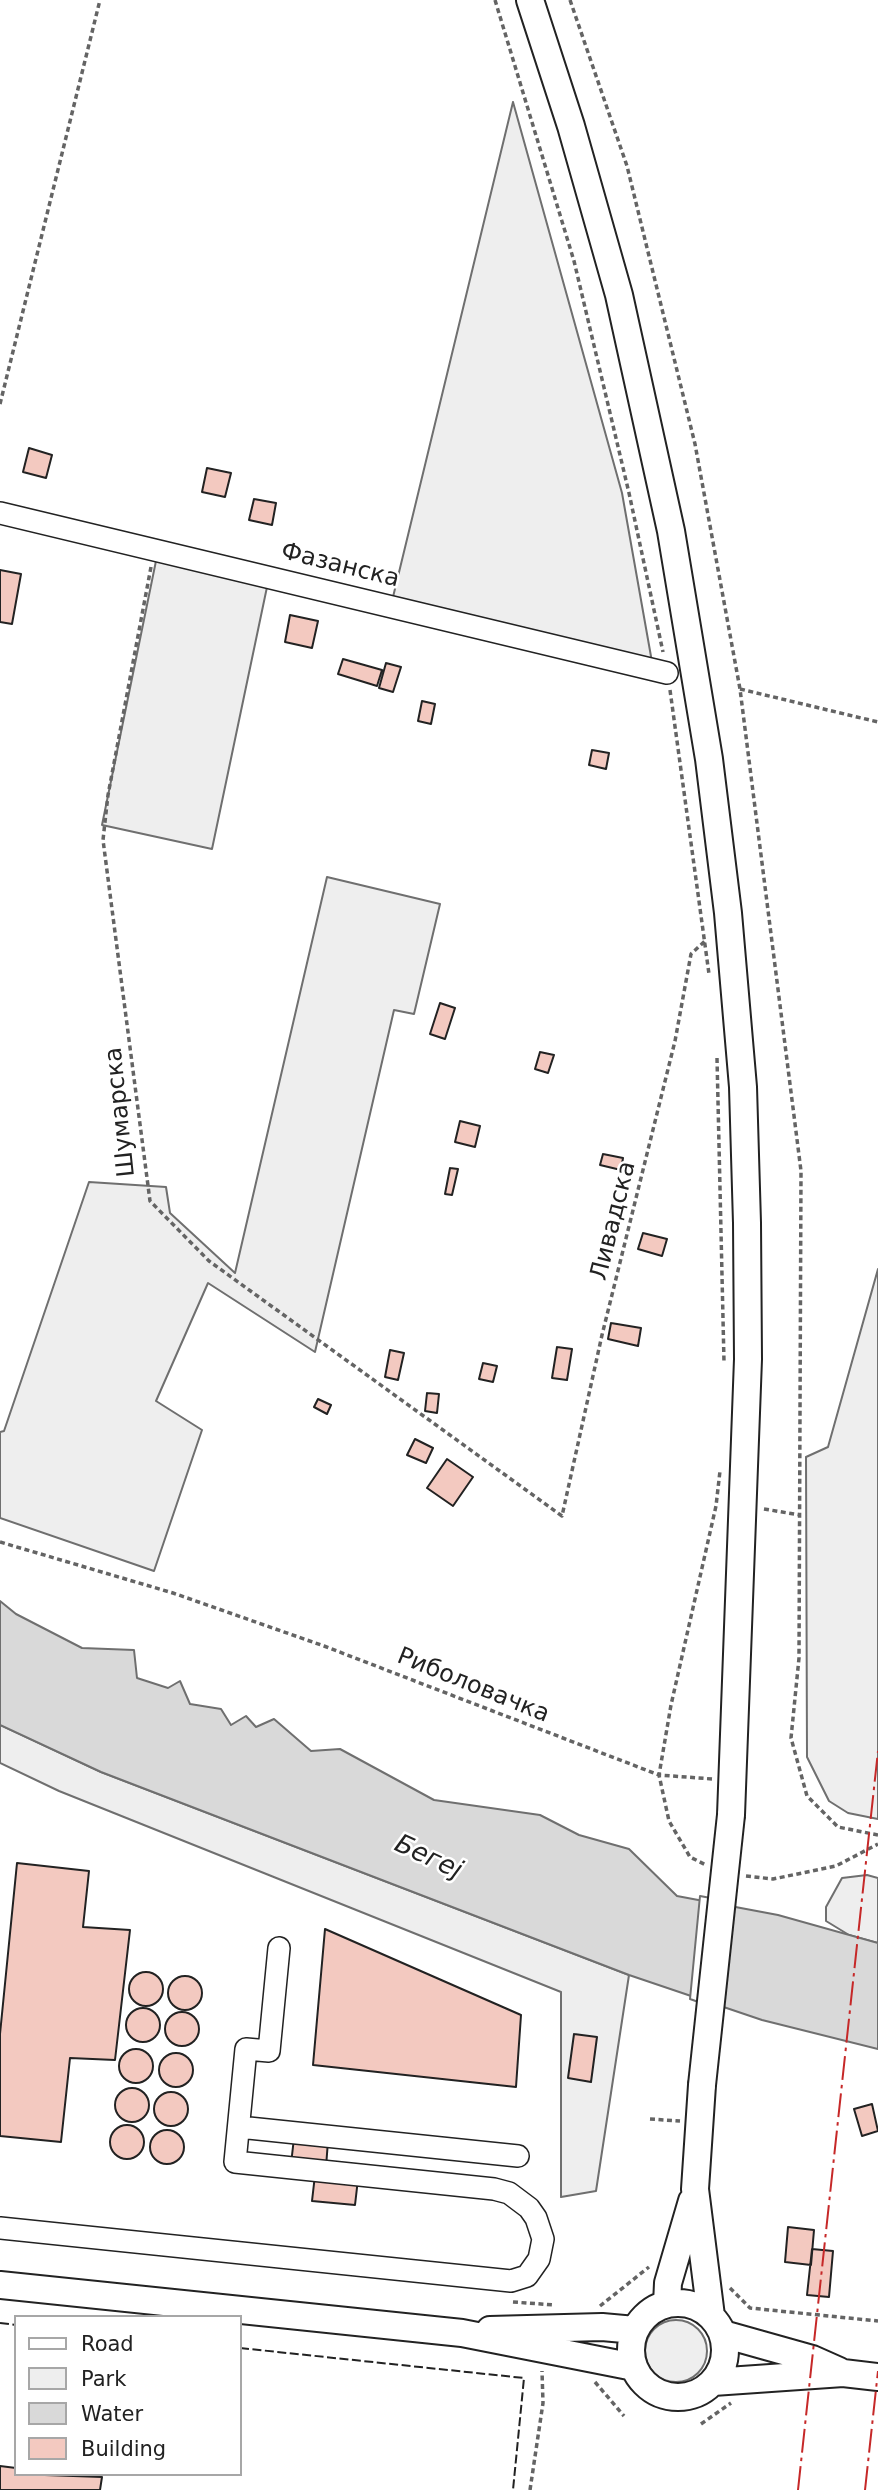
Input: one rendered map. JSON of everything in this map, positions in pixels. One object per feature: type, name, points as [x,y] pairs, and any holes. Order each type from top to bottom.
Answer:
[{"type":"main road","points":[[530,0],[571,126],[619,295],[671,531],[709,759],[728,913],[743,1087],[748,1359],[731,1815],[702,2085],[695,2189],[668,2283],[667,2304]]},
{"type":"main road","points":[[695,2189],[717,2325],[724,2360],[713,2382],[698,2393],[661,2394],[645,2384],[634,2367],[631,2354],[635,2330],[654,2309],[667,2304],[683,2303],[698,2307],[717,2325],[812,2359],[843,2374]]},
{"type":"main road","points":[[0,2286],[462,2333],[634,2367]]},
{"type":"main road","points":[[462,2333],[531,2328],[635,2330]]},
{"type":"main road","points":[[713,2382],[843,2374],[878,2377]]},
{"type":"street","name":"Фазанска","points":[[0,513],[667,673]]},
{"type":"street","points":[[0,2228],[511,2281],[527,2276],[539,2259],[543,2239],[536,2218],[520,2200],[509,2193],[494,2189],[235,2162],[246,2049],[269,2051],[279,1948]]},
{"type":"street","points":[[239,2127],[518,2156]]},
{"type":"path","points":[[0,404],[100,0]]},
{"type":"path","points":[[495,0],[574,261],[629,493],[667,673],[710,979]]},
{"type":"path","name":"Шумарска","points":[[154,548],[108,795],[103,840],[150,1201],[208,1261],[562,1516]]},
{"type":"path","points":[[740,689],[878,722]]},
{"type":"path","name":"Ливадска","points":[[562,1516],[602,1335],[672,1054],[691,954],[705,941]]},
{"type":"path","points":[[717,1057],[725,1375]]},
{"type":"path","points":[[712,1868],[690,1857],[669,1821],[660,1775],[671,1705],[716,1506],[720,1466]]},
{"type":"path","points":[[743,1505],[800,1515]]},
{"type":"path","name":"Риболовачка","points":[[0,1542],[173,1593],[324,1646],[660,1775],[732,1781]]},
{"type":"path","points":[[736,1875],[773,1879],[836,1866],[878,1844]]},
{"type":"path","points":[[650,2119],[700,2122]]},
{"type":"path","points":[[597,2308],[649,2267]]},
{"type":"path","points":[[726,2285],[750,2308],[878,2320]]},
{"type":"path","points":[[530,2490],[542,2403],[542,2349]]},
{"type":"path","points":[[589,2375],[624,2416]]},
{"type":"path","points":[[701,2424],[739,2398]]},
{"type":"green space","points":[[513,102],[622,493],[652,662],[393,597]]},
{"type":"green space","points":[[157,556],[267,587],[212,849],[102,825]]},
{"type":"green space","points":[[327,877],[440,904],[414,1014],[394,1010],[315,1352],[208,1283],[156,1401],[202,1430],[154,1571],[0,1518],[0,1432],[4,1431],[89,1182],[166,1187],[170,1213],[235,1273]]},
{"type":"green space","points":[[878,1269],[878,1819],[848,1813],[829,1801],[807,1757],[806,1457],[828,1447]]},
{"type":"green space","points":[[0,1725],[101,1772],[629,1975],[596,2191],[561,2197],[561,1992],[59,1791],[0,1763]]},
{"type":"green space","points":[[867,1875],[878,1878],[878,1943],[849,1935],[826,1921],[826,1907],[842,1878]]},
{"type":"green space","points":[[670,2320],[682,2320],[698,2329],[705,2339],[705,2363],[698,2373],[682,2382],[670,2382],[659,2377],[650,2368],[645,2357],[645,2345],[650,2334],[659,2325]]},
{"type":"water","name":"Бегеј","points":[[0,1601],[16,1614],[82,1648],[134,1650],[137,1678],[168,1688],[180,1681],[190,1704],[221,1709],[231,1725],[246,1716],[256,1727],[274,1719],[311,1751],[340,1749],[434,1800],[540,1815],[579,1835],[629,1849],[677,1896],[778,1915],[878,1943],[878,2049],[762,2020],[629,1975],[101,1772],[0,1725]]},
{"type":"pier","points":[[700,1896],[732,1902],[721,2010],[690,1999]]},
{"type":"building","points":[[29,448],[52,455],[46,478],[23,472]]},
{"type":"building","points":[[207,468],[231,473],[225,497],[202,492]]},
{"type":"building","points":[[254,499],[276,503],[272,525],[249,520]]},
{"type":"building","points":[[0,570],[21,574],[12,624],[0,622]]},
{"type":"building","points":[[290,615],[318,621],[312,648],[285,642]]},
{"type":"building","points":[[343,659],[382,670],[377,686],[338,674]]},
{"type":"building","points":[[386,663],[401,667],[393,692],[379,688]]},
{"type":"building","points":[[422,701],[435,704],[431,724],[418,721]]},
{"type":"building","points":[[592,750],[609,753],[606,769],[589,765]]},
{"type":"building","points":[[440,1003],[455,1008],[445,1039],[430,1034]]},
{"type":"building","points":[[540,1052],[554,1055],[548,1073],[535,1069]]},
{"type":"building","points":[[460,1121],[480,1126],[475,1147],[455,1142]]},
{"type":"building","points":[[603,1154],[623,1158],[621,1170],[600,1165]]},
{"type":"building","points":[[450,1168],[458,1169],[452,1195],[445,1194]]},
{"type":"building","points":[[643,1233],[667,1239],[662,1256],[638,1249]]},
{"type":"building","points":[[611,1323],[641,1328],[638,1346],[608,1339]]},
{"type":"building","points":[[557,1347],[572,1349],[567,1380],[552,1378]]},
{"type":"building","points":[[390,1350],[404,1353],[398,1380],[385,1377]]},
{"type":"building","points":[[483,1363],[497,1366],[493,1382],[479,1379]]},
{"type":"building","points":[[427,1393],[439,1394],[437,1413],[425,1411]]},
{"type":"building","points":[[318,1399],[331,1405],[327,1414],[314,1407]]},
{"type":"building","points":[[415,1439],[433,1448],[426,1463],[407,1455]]},
{"type":"building","points":[[447,1459],[473,1477],[453,1506],[427,1488]]},
{"type":"building","points":[[17,1863],[89,1871],[83,1927],[130,1930],[115,2060],[70,2058],[61,2142],[0,2136],[0,2034]]},
{"type":"building","points":[[325,1929],[521,2015],[516,2087],[313,2065]]},
{"type":"building","points":[[146,1972],[158,1977],[163,1989],[158,2001],[146,2006],[134,2001],[129,1989],[134,1977]]},
{"type":"building","points":[[185,1976],[197,1981],[202,1993],[197,2005],[185,2010],[173,2005],[168,1993],[173,1981]]},
{"type":"building","points":[[143,2008],[155,2013],[160,2025],[155,2037],[143,2042],[131,2037],[126,2025],[131,2013]]},
{"type":"building","points":[[182,2012],[194,2017],[199,2029],[194,2041],[182,2046],[170,2041],[165,2029],[170,2017]]},
{"type":"building","points":[[574,2034],[597,2037],[591,2082],[568,2078]]},
{"type":"building","points":[[136,2049],[148,2054],[153,2066],[148,2078],[136,2083],[124,2078],[119,2066],[124,2054]]},
{"type":"building","points":[[176,2053],[188,2058],[193,2070],[188,2082],[176,2087],[164,2082],[159,2070],[164,2058]]},
{"type":"building","points":[[132,2088],[144,2093],[149,2105],[144,2117],[132,2122],[120,2117],[115,2105],[120,2093]]},
{"type":"building","points":[[171,2092],[183,2097],[188,2109],[183,2121],[171,2126],[159,2121],[154,2109],[159,2097]]},
{"type":"building","points":[[872,2104],[878,2131],[862,2136],[854,2109]]},
{"type":"building","points":[[127,2125],[139,2130],[144,2142],[139,2154],[127,2159],[115,2154],[110,2142],[115,2130]]},
{"type":"building","points":[[167,2130],[179,2135],[184,2147],[179,2159],[167,2164],[155,2159],[150,2147],[155,2135]]},
{"type":"building","points":[[294,2138],[328,2141],[326,2167],[291,2164]]},
{"type":"building","points":[[315,2175],[358,2179],[355,2205],[312,2201]]},
{"type":"building","points":[[788,2227],[814,2230],[811,2265],[785,2262]]},
{"type":"building","points":[[812,2249],[833,2251],[829,2297],[807,2295]]},
{"type":"building","points":[[0,2466],[14,2468],[14,2476],[102,2477],[100,2490],[0,2490]]},
{"type":"fence","points":[[0,2323],[14,2325]]},
{"type":"fence","points":[[242,2348],[524,2378],[513,2490]]},
{"type":"power","points":[[798,2490],[878,1751]]},
{"type":"power","points":[[865,2490],[878,2371]]}]
